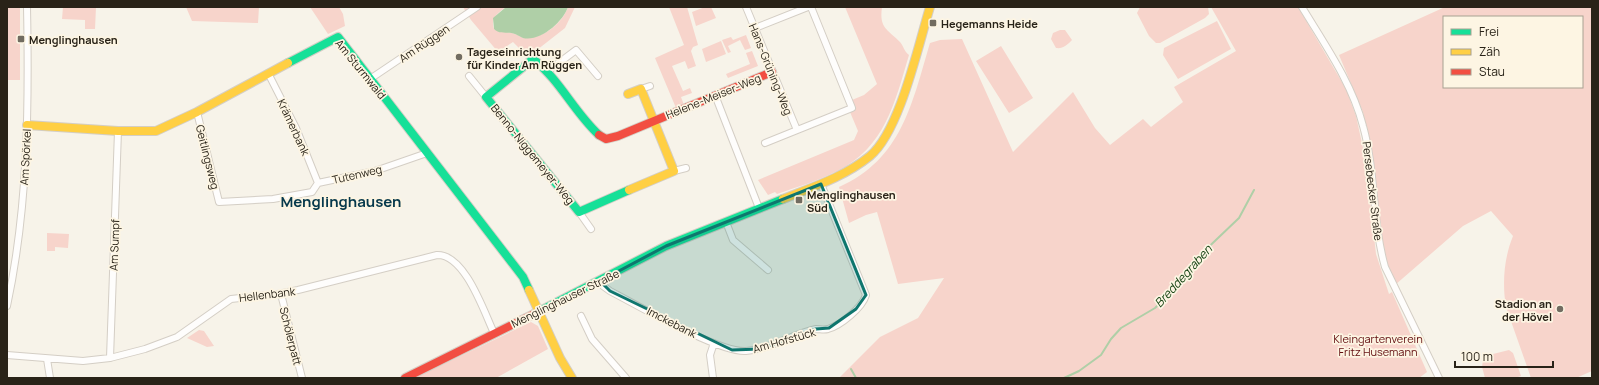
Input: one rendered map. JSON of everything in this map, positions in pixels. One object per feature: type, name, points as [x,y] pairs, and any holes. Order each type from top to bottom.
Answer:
[{"type":"street","name":"Am Spörkel","points":[[7,306],[21,224],[27,124],[27,7]]},
{"type":"street","name":"Am Rüggen","points":[[370,79],[477,7]]},
{"type":"street","name":"Hans-Grüning-Weg","points":[[746,7],[797,130]]},
{"type":"street","points":[[755,28],[808,7]]},
{"type":"street","points":[[764,143],[852,108],[812,7]]},
{"type":"street","name":"Menglinghauser Straße","points":[[405,378],[600,281],[666,246],[839,177],[859,164],[871,155],[887,133],[897,114],[930,7]]},
{"type":"street","name":"Persebecker Straße","points":[[1302,7],[1350,88],[1357,105],[1370,157],[1380,250],[1385,267],[1439,378]]},
{"type":"street","name":"Am Sturmwald","points":[[27,124],[118,131],[156,131],[197,112],[338,37],[522,277],[560,358],[572,378]]},
{"type":"street","points":[[548,71],[576,50],[598,76]]},
{"type":"street","name":"Helene-Meiser-Weg","points":[[533,59],[548,71],[589,125],[604,139],[609,139],[772,72]]},
{"type":"street","name":"Benno-Niggemeyer-Weg","points":[[486,97],[533,59]]},
{"type":"street","name":"Krämerbank","points":[[268,73],[296,128],[318,183]]},
{"type":"street","name":"Benno-Niggemeyer-Weg","points":[[469,76],[579,212],[591,229]]},
{"type":"street","points":[[628,94],[650,86]]},
{"type":"street","name":"Helene-Meiser-Weg","points":[[641,90],[654,120]]},
{"type":"street","points":[[715,96],[759,208]]},
{"type":"street","name":"Geitlingsweg","points":[[197,112],[219,202]]},
{"type":"street","points":[[654,120],[674,171]]},
{"type":"street","name":"Am Sumpf","points":[[110,358],[118,131]]},
{"type":"street","name":"Tutenweg","points":[[219,202],[273,199],[312,192],[318,183],[376,171],[427,153]]},
{"type":"street","name":"Benno-Niggemeyer-Weg","points":[[579,212],[674,171],[686,168]]},
{"type":"street","name":"Am Hofstück","points":[[714,343],[732,350],[760,349],[816,329],[829,328],[843,320],[864,301],[866,295],[821,184]]},
{"type":"street","points":[[726,222],[733,240],[768,270]]},
{"type":"street","name":"Hellenbank","points":[[7,355],[90,361],[110,358],[177,337],[231,299],[281,294],[353,278],[426,257],[443,255],[462,268],[494,333]]},
{"type":"street","name":"Imckebank","points":[[600,281],[602,286],[714,343]]},
{"type":"street","name":"Schölerpatt","points":[[281,294],[302,378]]},
{"type":"street","points":[[581,316],[592,338],[626,378]]},
{"type":"street","points":[[713,378],[710,355],[714,343]]},
{"type":"street","points":[[47,359],[50,378]]},
{"type":"highlighted area","points":[[821,184],[866,295],[856,309],[829,328],[816,329],[760,349],[732,350],[610,291],[600,281],[666,246]]},
{"type":"green space","points":[[7,7],[20,7],[20,80],[7,80]]},
{"type":"green space","points":[[63,7],[96,7],[95,29],[85,29],[85,20],[62,19]]},
{"type":"green space","points":[[186,7],[259,7],[258,23],[192,21]]},
{"type":"green space","points":[[310,7],[339,7],[343,14],[345,26],[328,34]]},
{"type":"green space","points":[[463,7],[506,7],[494,19],[494,29],[526,38],[539,36],[545,33],[557,24],[568,7],[575,7],[565,28],[528,57],[513,42],[498,52],[471,20]]},
{"type":"green space","points":[[669,7],[687,7],[698,45],[693,47],[691,51],[696,66],[688,69],[685,61],[672,66],[683,91],[690,88],[692,93],[681,97],[684,105],[676,108],[655,58],[684,45]]},
{"type":"green space","points":[[705,7],[711,7],[716,18],[696,26],[692,12]]},
{"type":"green space","points":[[845,7],[882,7],[881,14],[885,28],[900,42],[909,55],[893,106],[877,137],[867,150],[853,161],[830,175],[815,181],[777,194],[775,192],[768,195],[758,180],[854,140],[858,131],[850,112],[855,109],[852,100],[864,95],[877,84]]},
{"type":"green space","points":[[1140,7],[1208,7],[1209,14],[1205,18],[1160,43],[1156,43],[1149,36],[1137,13]]},
{"type":"green space","name":"Kleingartenverein Fritz Husemann","points":[[1211,7],[1298,7],[1346,89],[1356,116],[1365,157],[1376,254],[1389,294],[1392,292],[1427,372],[1419,378],[839,378],[880,337],[918,318],[944,278],[898,284],[877,212],[866,215],[849,223],[839,187],[860,175],[877,161],[891,145],[910,108],[930,43],[940,40],[962,39],[1013,152],[1073,92],[1095,128],[1110,145],[1143,119],[1151,127],[1183,102],[1174,87],[1236,51]]},
{"type":"green space","points":[[1445,7],[1592,7],[1592,371],[1576,378],[1531,378],[1506,307],[1504,280],[1506,262],[1513,236],[1491,211],[1463,226],[1395,285],[1384,256],[1375,174],[1363,112],[1339,55]]},
{"type":"green space","points":[[1217,21],[1231,49],[1178,79],[1163,55],[1164,48]]},
{"type":"green space","points":[[1060,30],[1065,30],[1072,40],[1063,47],[1056,48],[1051,39],[1053,33]]},
{"type":"green space","points":[[746,35],[751,48],[745,50],[740,40],[728,46],[731,52],[728,53],[722,40],[731,37],[733,40]]},
{"type":"green space","points":[[721,41],[726,54],[706,62],[702,49]]},
{"type":"green space","points":[[1001,46],[1033,98],[1009,113],[976,61]]},
{"type":"green space","points":[[752,51],[758,66],[728,78],[726,74],[750,64],[746,53]]},
{"type":"green space","points":[[47,233],[69,234],[68,248],[55,247],[55,251],[47,251]]},
{"type":"green space","points":[[531,322],[538,326],[548,349],[496,378],[415,378]]},
{"type":"green space","points":[[199,330],[204,331],[214,346],[207,347],[187,338]]},
{"type":"green space","points":[[1509,350],[1513,353],[1521,376],[1515,378],[1485,378],[1482,367],[1483,360],[1489,355]]},
{"type":"shaded area","points":[[506,7],[568,7],[561,19],[550,30],[536,37],[523,38],[516,34],[499,32],[494,29],[493,18]]},
{"type":"waterway","name":"Breddegraben","points":[[1064,378],[1079,371],[1101,355],[1111,339],[1121,328],[1155,308],[1174,290],[1196,259],[1239,218],[1254,190]]},
{"type":"waterway","name":"Breddegraben","points":[[851,369],[856,378]]},
{"type":"traffic: fast","points":[[288,63],[338,37],[523,277],[529,290]]},
{"type":"traffic: fast","points":[[599,135],[590,126],[551,76],[533,59],[486,97],[579,212],[629,190]]},
{"type":"traffic: fast","points":[[534,314],[666,246],[783,199]]},
{"type":"traffic: slow","points":[[783,199],[828,181],[850,170],[870,156],[881,144],[890,128],[907,87],[930,7]]},
{"type":"traffic: slow","points":[[27,125],[118,131],[156,131],[197,112],[288,63]]},
{"type":"traffic: slow","points":[[628,94],[641,89],[674,171],[629,190]]},
{"type":"traffic: slow","points":[[529,290],[560,358],[572,378]]},
{"type":"traffic: jam","points":[[599,135],[606,139],[618,136],[772,72]]},
{"type":"traffic: jam","points":[[405,378],[534,314]]},
{"type":"place","name":"Hegemanns Heide","points":[[933,23]]},
{"type":"place","name":"Menglinghausen","points":[[21,39]]},
{"type":"place","name":"Tageseinrichtung für Kinder Am Rüggen","points":[[459,57]]},
{"type":"place","name":"Menglinghausen Süd","points":[[799,200]]},
{"type":"place","name":"Stadion an der Hövel","points":[[1560,309]]},
{"type":"district","name":"Menglinghausen","points":[[341,201]]}]
